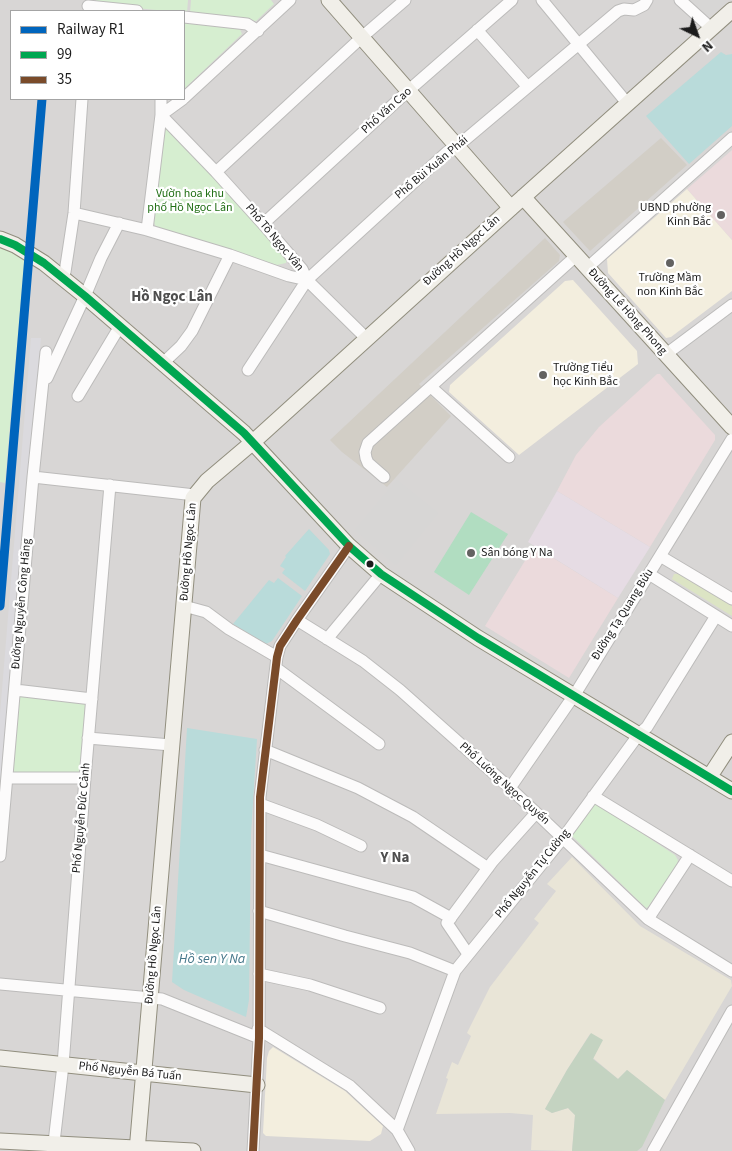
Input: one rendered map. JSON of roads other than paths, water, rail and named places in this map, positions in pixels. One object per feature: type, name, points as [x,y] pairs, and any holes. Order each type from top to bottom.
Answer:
[{"type":"street","points":[[185,96],[290,0]]},
{"type":"street","points":[[329,0],[510,208]]},
{"type":"street","points":[[216,172],[362,37],[406,0]]},
{"type":"street","name":"Phố Văn Cao","points":[[263,224],[408,90],[512,0]]},
{"type":"street","name":"Phố Bùi Xuân Phái","points":[[248,370],[307,280],[447,152],[466,139],[618,11],[624,9],[634,10],[644,5],[647,0]]},
{"type":"street","points":[[680,0],[711,28]]},
{"type":"street","points":[[727,0],[732,9]]},
{"type":"street","points":[[545,1],[578,45],[627,103]]},
{"type":"street","points":[[88,6],[127,10]]},
{"type":"street","name":"Đường Hồ Ngọc Lân","points":[[137,1150],[152,998],[191,506],[195,494],[207,481],[253,442],[732,9]]},
{"type":"street","points":[[185,17],[247,24],[258,31]]},
{"type":"street","points":[[477,30],[527,86]]},
{"type":"street","points":[[65,272],[74,213],[82,100]]},
{"type":"street","points":[[147,230],[161,100]]},
{"type":"street","points":[[160,115],[180,100]]},
{"type":"street","name":"Phố Tô Ngọc Vân","points":[[160,115],[216,172],[263,224],[302,269],[307,280],[366,338]]},
{"type":"street","points":[[587,268],[732,138]]},
{"type":"street","name":"Đường Lê Hồng Phong","points":[[523,197],[732,427]]},
{"type":"street","points":[[74,213],[147,230],[307,280]]},
{"type":"street","points":[[42,388],[101,258],[119,223]]},
{"type":"street","points":[[0,229],[18,235],[48,254],[85,296]]},
{"type":"street","points":[[0,239],[15,245],[44,263],[85,296],[253,442],[349,546],[381,574],[473,635],[732,791]]},
{"type":"street","points":[[163,363],[181,346],[192,331],[230,255]]},
{"type":"street","points":[[384,477],[368,463],[366,446],[576,256]]},
{"type":"street","points":[[665,355],[732,306]]},
{"type":"street","points":[[78,396],[120,326]]},
{"type":"street","name":"Đường Nguyễn Công Hãng","points":[[0,856],[33,477],[46,352]]},
{"type":"street","points":[[431,386],[509,458]]},
{"type":"street","name":"Đường Tạ Quang Bửu","points":[[510,788],[573,696],[732,439]]},
{"type":"street","points":[[33,477],[195,494]]},
{"type":"street","name":"Phố Nguyễn Đức Cảnh","points":[[53,1148],[63,1065],[110,485]]},
{"type":"street","points":[[253,1151],[259,1034],[260,804],[276,662],[280,646],[349,546]]},
{"type":"street","points":[[660,556],[731,596]]},
{"type":"street","points":[[327,639],[381,574]]},
{"type":"street","points":[[649,574],[732,626]]},
{"type":"street","points":[[184,606],[206,612],[276,662],[379,744]]},
{"type":"street","name":"Phố Nguyễn Tự Cường","points":[[397,1130],[456,971],[563,838],[638,734],[647,727],[716,616]]},
{"type":"street","name":"Phố Lương Ngọc Quyến","points":[[297,620],[380,673],[510,788],[648,919],[732,971]]},
{"type":"street","points":[[15,690],[92,700]]},
{"type":"street","points":[[88,738],[171,745]]},
{"type":"street","points":[[710,776],[732,742]]},
{"type":"street","points":[[265,750],[358,788],[414,817],[488,868]]},
{"type":"street","points":[[7,778],[85,778]]},
{"type":"street","points":[[594,796],[732,882]]},
{"type":"street","points":[[260,804],[317,825],[361,846]]},
{"type":"street","points":[[468,954],[447,923],[488,868],[536,813]]},
{"type":"street","points":[[260,855],[413,897],[451,918]]},
{"type":"street","points":[[648,919],[690,855]]},
{"type":"street","points":[[260,911],[410,953],[456,971]]},
{"type":"street","points":[[259,974],[310,985],[380,1008]]},
{"type":"street","points":[[0,984],[162,999],[259,1034],[350,1086],[397,1130],[409,1151]]},
{"type":"street","points":[[654,1151],[732,1011]]},
{"type":"street","name":"Phố Nguyễn Bá Tuấn","points":[[1,1059],[257,1085]]},
{"type":"street","points":[[0,1141],[53,1148],[193,1151]]},
{"type":"water","points":[[721,52],[726,55],[732,54],[732,126],[689,164],[646,116]]},
{"type":"water","points":[[309,529],[329,550],[330,554],[305,591],[282,573],[285,569],[280,566],[285,556]]},
{"type":"water","points":[[278,578],[302,596],[272,641],[266,644],[233,624],[269,580],[274,583]]},
{"type":"water","name":"Hồ sen Y Na","points":[[187,728],[257,739],[251,834],[249,1000],[246,1017],[184,990],[172,982]]},
{"type":"rail line","name":"R1","points":[[0,606],[42,100]]},
{"type":"place","name":"UBND phường Kinh Bắc","points":[[721,215]]},
{"type":"place","name":"Trường Mầm non Kinh Bắc","points":[[670,263]]},
{"type":"place","name":"Trường Tiểu học Kinh Bắc","points":[[543,375]]},
{"type":"place","name":"Sân bóng Y Na","points":[[471,553]]},
{"type":"district","name":"Hồ Ngọc Lân","points":[[172,298]]},
{"type":"district","name":"Y Na","points":[[395,859]]},
{"type":"park label","name":"Vườn hoa khu phố Hồ Ngọc Lân","points":[[190,201]]}]
